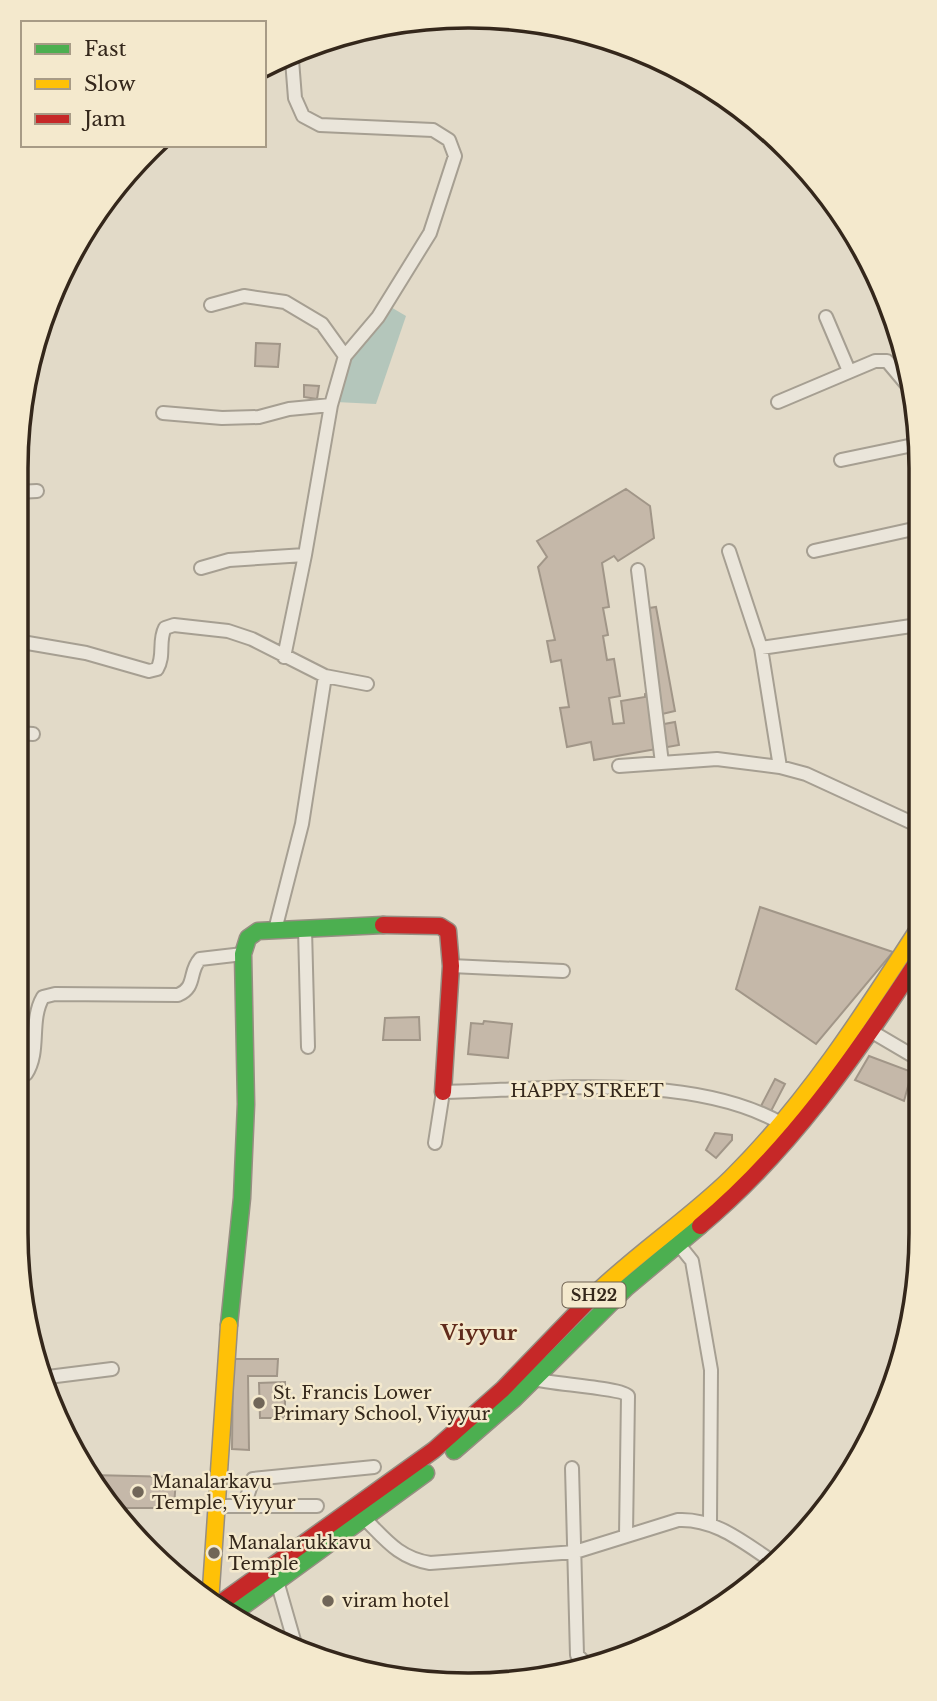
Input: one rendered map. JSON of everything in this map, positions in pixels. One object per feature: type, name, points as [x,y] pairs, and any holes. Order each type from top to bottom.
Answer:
[{"type":"main road","points":[[212,1590],[215,1506],[243,1185],[246,1104],[243,954],[248,938],[258,931],[275,930],[440,926],[448,931],[451,941],[451,966],[443,1092]]},
{"type":"main road","name":"SH22","points":[[225,1600],[425,1457],[464,1425],[498,1395],[554,1332],[618,1272],[704,1204],[778,1122],[887,980],[909,944]]},
{"type":"main road","name":"SH22","points":[[240,1609],[365,1519],[476,1434],[534,1380],[610,1302],[680,1246],[756,1175],[869,1030],[909,973]]},
{"type":"street","points":[[285,657],[331,405],[345,356],[378,317],[430,233],[455,156],[449,140],[433,130],[320,125],[303,116],[295,98],[292,65]]},
{"type":"street","points":[[211,305],[244,296],[285,302],[322,324],[345,356]]},
{"type":"street","points":[[826,317],[849,371]]},
{"type":"street","points":[[778,402],[875,361],[887,361],[899,376]]},
{"type":"street","points":[[163,413],[222,418],[259,417],[331,405]]},
{"type":"street","points":[[841,460],[908,446]]},
{"type":"street","points":[[28,491],[37,491]]},
{"type":"street","points":[[814,551],[909,530]]},
{"type":"street","points":[[729,551],[761,648],[780,767]]},
{"type":"street","points":[[201,568],[229,560],[305,555]]},
{"type":"street","points":[[638,570],[662,763]]},
{"type":"street","points":[[28,643],[86,653],[149,671],[157,669],[161,663],[162,635],[165,628],[174,625],[228,632],[252,639],[325,676],[367,684]]},
{"type":"street","points":[[761,648],[909,626]]},
{"type":"street","points":[[275,930],[302,824],[325,676]]},
{"type":"street","points":[[28,734],[33,734]]},
{"type":"street","points":[[619,766],[716,759],[780,767],[806,774],[909,820]]},
{"type":"street","points":[[305,929],[308,1047]]},
{"type":"street","points":[[28,1071],[33,1063],[37,1007],[43,997],[55,994],[178,995],[188,991],[194,966],[200,959],[243,954]]},
{"type":"street","points":[[451,966],[563,971]]},
{"type":"street","points":[[869,1030],[909,1054]]},
{"type":"street","name":"HAPPY STREET","points":[[443,1092],[659,1088],[739,1105],[793,1130]]},
{"type":"street","points":[[435,1143],[443,1092]]},
{"type":"street","points":[[680,1246],[692,1261],[711,1370],[710,1523]]},
{"type":"street","points":[[52,1376],[112,1369]]},
{"type":"street","points":[[534,1380],[559,1386],[617,1390],[628,1396],[626,1535]]},
{"type":"street","points":[[244,1506],[253,1479],[374,1467]]},
{"type":"street","points":[[572,1468],[577,1655],[581,1659]]},
{"type":"street","points":[[215,1506],[317,1506]]},
{"type":"street","points":[[365,1519],[399,1554],[412,1560],[430,1563],[575,1552],[678,1520],[710,1523],[766,1557]]},
{"type":"street","points":[[277,1581],[293,1636]]},
{"type":"shaded area","points":[[389,306],[406,316],[376,404],[336,402],[349,360]]},
{"type":"building","points":[[256,343],[280,344],[278,367],[255,366]]},
{"type":"building","points":[[304,385],[319,386],[317,399],[304,397]]},
{"type":"building","points":[[626,489],[650,506],[654,538],[618,561],[614,556],[602,563],[609,607],[603,608],[608,635],[603,636],[607,660],[614,659],[620,696],[609,698],[613,724],[624,723],[621,701],[645,697],[645,694],[657,691],[642,609],[656,607],[675,711],[662,714],[664,724],[675,722],[679,745],[594,760],[591,742],[567,747],[560,708],[569,707],[561,660],[551,662],[547,641],[555,640],[538,567],[547,557],[537,541]]},
{"type":"building","points":[[760,907],[893,952],[816,1044],[736,989]]},
{"type":"building","points":[[419,1017],[420,1040],[383,1040],[385,1018]]},
{"type":"building","points":[[484,1021],[512,1024],[508,1058],[468,1054],[471,1023],[483,1024]]},
{"type":"building","points":[[869,1056],[909,1071],[904,1101],[855,1080]]},
{"type":"building","points":[[775,1079],[785,1084],[770,1113],[760,1108]]},
{"type":"building","points":[[715,1133],[732,1135],[732,1140],[716,1158],[706,1150]]},
{"type":"building","name":"St. Francis Lower Primary School, Viyyur","points":[[233,1359],[278,1359],[277,1376],[248,1376],[249,1450],[232,1449]]},
{"type":"building","name":"St. Francis Lower Primary School, Viyyur","points":[[285,1382],[285,1418],[260,1418],[259,1383]]},
{"type":"building","name":"Manalarkavu Temple, Viyyur","points":[[101,1475],[176,1477],[174,1508],[125,1508]]},
{"type":"traffic: fast","points":[[229,1325],[242,1198],[246,1104],[243,954],[248,938],[258,931],[383,925]]},
{"type":"traffic: fast","points":[[454,1451],[514,1399],[626,1288],[700,1226]]},
{"type":"traffic: fast","points":[[240,1609],[426,1473]]},
{"type":"traffic: slow","points":[[590,1299],[714,1194],[758,1150],[832,1058],[909,943]]},
{"type":"traffic: slow","points":[[211,1590],[229,1325]]},
{"type":"traffic: jam","points":[[383,925],[440,926],[448,931],[451,966],[443,1092]]},
{"type":"traffic: jam","points":[[700,1226],[763,1167],[792,1134],[871,1031],[909,974]]},
{"type":"traffic: jam","points":[[225,1600],[434,1450],[503,1389],[590,1299]]},
{"type":"place","name":"St. Francis Lower Primary School, Viyyur","points":[[259,1403]]},
{"type":"place","name":"Manalarkavu Temple, Viyyur","points":[[138,1492]]},
{"type":"place","name":"Manalarukkavu Temple","points":[[214,1553]]},
{"type":"place","name":"viram hotel","points":[[328,1601]]},
{"type":"district","name":"Viyyur","points":[[479,1333]]}]
